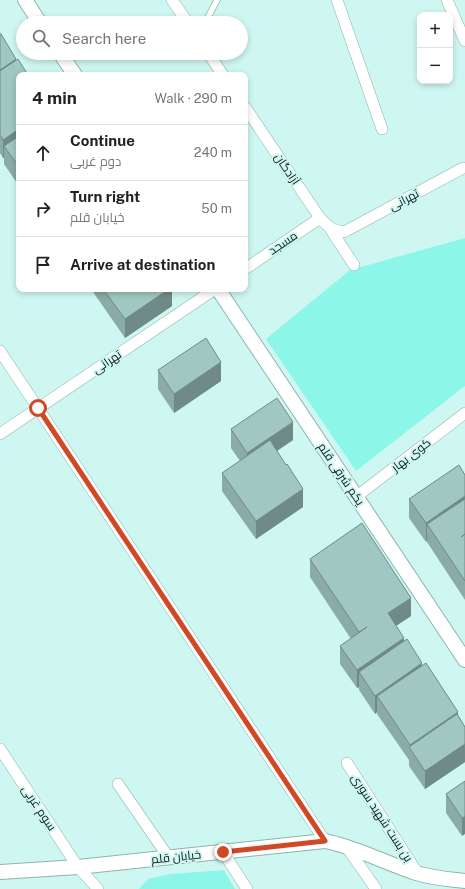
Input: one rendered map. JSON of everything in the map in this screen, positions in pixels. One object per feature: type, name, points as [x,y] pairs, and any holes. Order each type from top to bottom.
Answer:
[{"type":"street","points":[[25,0],[35,16]]},
{"type":"street","points":[[172,0],[183,16]]},
{"type":"street","points":[[337,0],[382,129]]},
{"type":"street","points":[[447,0],[465,40]]},
{"type":"street","points":[[65,60],[73,72]]},
{"type":"street","points":[[213,60],[221,72]]},
{"type":"street","name":"آزادگان","points":[[248,111],[320,218],[331,230],[354,265]]},
{"type":"street","name":"تهرانی","points":[[331,230],[344,232],[463,168]]},
{"type":"street","name":"مسجد","points":[[248,267],[320,218]]},
{"type":"street","name":"تهرانی","points":[[0,434],[212,292]]},
{"type":"street","name":"یکم شرقی قلم","points":[[218,292],[465,660]]},
{"type":"street","points":[[0,351],[325,841]]},
{"type":"street","name":"کوی بهار","points":[[356,497],[465,413]]},
{"type":"street","name":"سوم غربی","points":[[0,749],[78,867]]},
{"type":"street","name":"بن بست شهید سوری","points":[[347,763],[418,874]]},
{"type":"street","points":[[118,784],[169,858]]},
{"type":"street","name":"خیابان قلم","points":[[0,872],[78,867],[325,841],[346,846],[418,874],[436,878],[465,881]]},
{"type":"street","points":[[346,846],[376,889]]},
{"type":"street","points":[[223,852],[247,889]]},
{"type":"street","points":[[78,867],[88,889]]},
{"type":"street","points":[[78,867],[98,889]]},
{"type":"lane","points":[[209,16],[217,0]]},
{"type":"green space","points":[[465,238],[465,386],[356,471],[266,339],[350,270]]},
{"type":"green space","points":[[224,870],[235,889],[139,889],[148,879],[170,874]]},
{"type":"building","points":[[0,34],[16,59],[0,70]]},
{"type":"building","points":[[19,60],[26,72],[16,72],[16,131],[3,140],[0,135],[0,71]]},
{"type":"building","points":[[16,138],[16,163],[4,146]]},
{"type":"building","points":[[105,292],[165,292],[125,319]]},
{"type":"building","points":[[206,338],[221,362],[174,394],[158,370]]},
{"type":"building","points":[[277,398],[293,422],[247,453],[231,429]]},
{"type":"building","points":[[270,440],[303,489],[256,521],[222,473]]},
{"type":"building","points":[[459,465],[465,475],[465,496],[426,523],[409,499]]},
{"type":"building","points":[[465,499],[465,581],[427,524]]},
{"type":"building","points":[[362,523],[411,598],[388,613],[404,638],[357,670],[340,646],[367,627],[359,632],[310,559]]},
{"type":"building","points":[[407,639],[422,663],[375,696],[359,672]]},
{"type":"building","points":[[426,663],[458,712],[410,745],[377,696]]},
{"type":"building","points":[[457,714],[465,727],[465,744],[425,771],[409,747]]},
{"type":"building","points":[[465,781],[465,816],[462,818],[446,794]]},
{"type":"route","points":[[38,408],[325,841],[223,852]]}]
